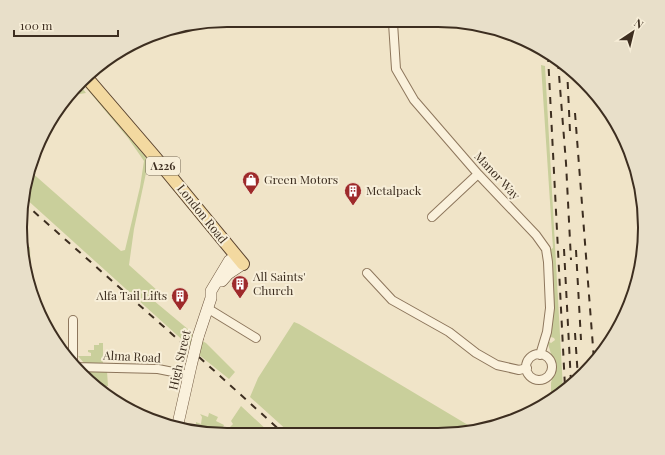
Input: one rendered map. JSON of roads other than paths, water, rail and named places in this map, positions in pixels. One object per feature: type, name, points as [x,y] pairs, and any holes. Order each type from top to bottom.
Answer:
[{"type":"main road","name":"London Road","points":[[90,82],[154,156],[237,257]]},
{"type":"main road","name":"High Street","points":[[178,422],[198,337],[209,303],[211,291],[217,280],[217,276],[237,257]]},
{"type":"main road","name":"High Street","points":[[209,303],[237,257]]},
{"type":"street","name":"Manor Way","points":[[393,27],[396,69],[414,100],[478,174],[536,234],[546,249],[550,308],[547,332],[540,354]]},
{"type":"street","points":[[432,217],[478,174]]},
{"type":"street","points":[[367,273],[392,300],[449,332],[476,353],[498,365],[518,370],[526,368]]},
{"type":"street","points":[[209,303],[256,338]]},
{"type":"street","points":[[73,320],[74,356]]},
{"type":"street","points":[[540,354],[547,357],[551,364],[549,375],[542,379],[534,378],[526,368],[529,360],[540,354]]},
{"type":"street","name":"Alma Road","points":[[83,366],[190,371]]},
{"type":"railway","points":[[548,61],[565,383]]},
{"type":"railway","points":[[558,67],[566,163],[571,260]]},
{"type":"railway","points":[[567,75],[570,132]]},
{"type":"railway","points":[[575,113],[594,354]]},
{"type":"railway","points":[[28,207],[190,350]]},
{"type":"railway","points":[[564,249],[571,377]]},
{"type":"railway","points":[[576,250],[581,340]]},
{"type":"railway","points":[[575,333],[578,370]]},
{"type":"railway","points":[[199,357],[277,428]]},
{"type":"place","name":"Green Motors","points":[[251,195]]},
{"type":"place","name":"Metalpack","points":[[353,206]]},
{"type":"place","name":"All Saints' Church","points":[[240,299]]},
{"type":"place","name":"Alfa Tail Lifts","points":[[180,311]]}]
